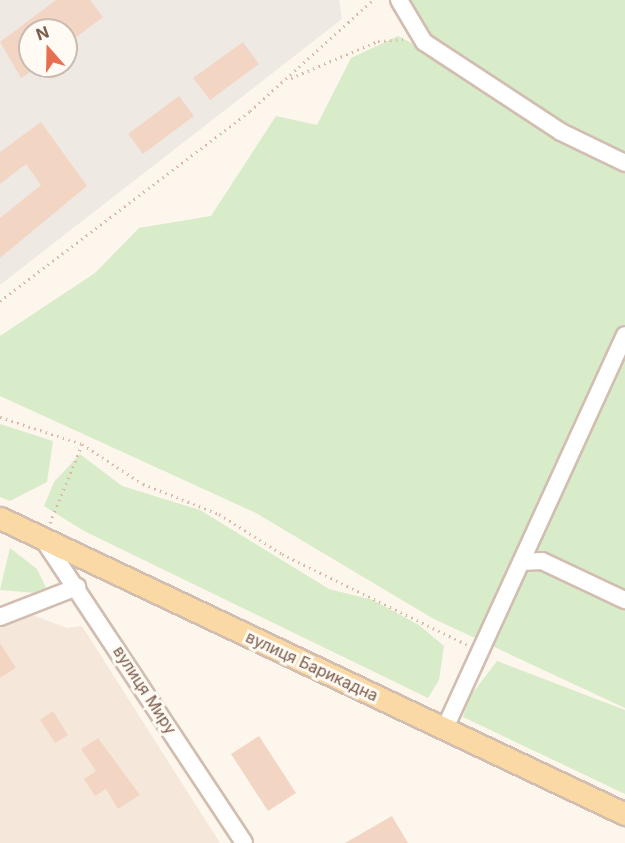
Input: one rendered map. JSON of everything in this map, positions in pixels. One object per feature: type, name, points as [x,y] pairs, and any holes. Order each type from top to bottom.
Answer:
[{"type":"main road","name":"вулиця Барикадна","points":[[0,518],[625,814]]},
{"type":"street","points":[[399,0],[424,42],[561,132],[625,163]]},
{"type":"street","points":[[445,728],[625,335]]},
{"type":"street","name":"вулиця Миру","points":[[43,539],[77,587],[244,843]]},
{"type":"street","points":[[522,562],[542,561],[625,600]]},
{"type":"street","points":[[0,617],[77,587]]},
{"type":"path","points":[[0,301],[286,80],[373,0]]},
{"type":"path","points":[[286,80],[378,41],[424,42]]},
{"type":"path","points":[[0,417],[82,444],[143,484],[219,514],[282,554],[342,579],[480,651]]},
{"type":"path","points":[[43,539],[82,444]]},
{"type":"shaded area","points":[[0,0],[339,0],[342,19],[0,285]]},
{"type":"shaded area","points":[[30,614],[67,628],[82,626],[220,843],[0,843],[0,625]]},
{"type":"green space","points":[[398,0],[625,0],[625,154],[540,110],[625,157],[625,708],[432,618],[256,513],[0,396],[0,336],[95,273],[139,228],[211,216],[276,116],[317,125],[351,58],[398,36],[506,92],[423,46]]},
{"type":"green space","points":[[0,424],[53,441],[47,482],[10,501],[0,497]]},
{"type":"green space","points":[[80,454],[122,486],[200,510],[329,589],[373,600],[419,625],[444,646],[439,680],[428,698],[84,531],[44,506],[54,482]]},
{"type":"green space","points":[[10,548],[37,569],[49,594],[0,590]]},
{"type":"green space","points":[[497,661],[625,710],[625,794],[463,717],[468,699]]},
{"type":"building","points":[[56,0],[90,0],[103,17],[78,36],[78,18],[32,18]]},
{"type":"building","points":[[18,28],[18,73],[0,42]]},
{"type":"building","points":[[243,42],[259,64],[210,100],[193,78]]},
{"type":"building","points":[[179,96],[194,116],[143,154],[128,134]]},
{"type":"building","points":[[41,122],[87,186],[0,258],[0,218],[41,185],[26,164],[0,184],[0,152]]},
{"type":"building","points":[[0,643],[16,668],[0,678]]},
{"type":"building","points":[[53,711],[68,735],[55,743],[40,720]]},
{"type":"building","points":[[259,736],[296,793],[268,811],[231,754]]},
{"type":"building","points":[[98,738],[140,795],[118,809],[106,789],[95,796],[84,779],[96,771],[81,749]]},
{"type":"building","points":[[392,816],[408,843],[345,843]]}]
